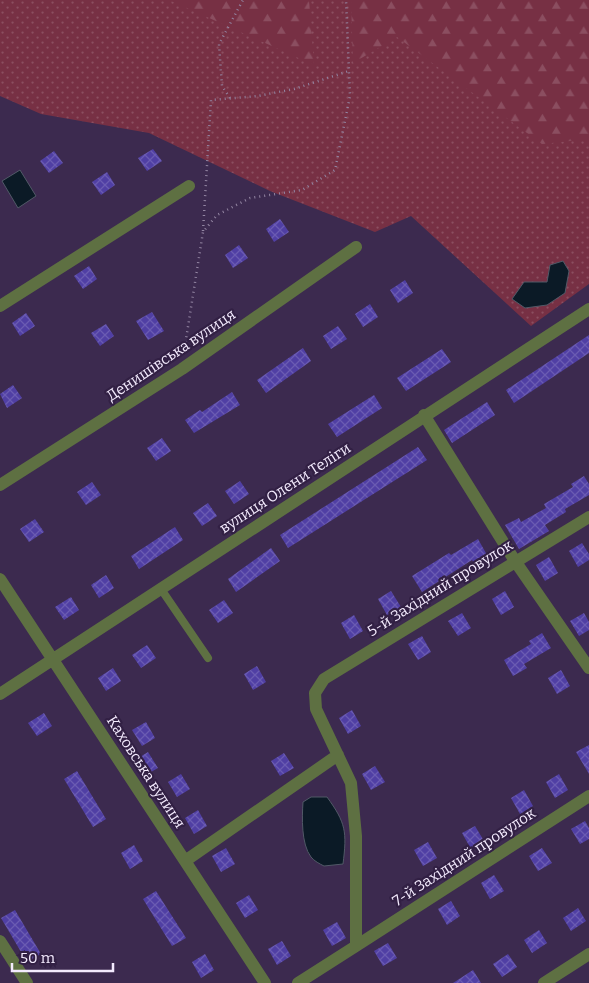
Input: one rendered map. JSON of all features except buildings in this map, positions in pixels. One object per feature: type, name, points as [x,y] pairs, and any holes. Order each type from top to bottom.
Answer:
[{"type":"street","points":[[0,306],[189,186]]},
{"type":"street","name":"Денишівська вулиця","points":[[0,485],[182,369],[356,246]]},
{"type":"street","name":"вулиця Олени Теліги","points":[[0,694],[424,415],[589,309]]},
{"type":"street","points":[[424,415],[515,561],[589,668]]},
{"type":"street","name":"5-й Західний провулок","points":[[338,755],[316,709],[315,693],[324,679],[589,517]]},
{"type":"street","name":"Каховська вулиця","points":[[0,579],[264,983]]},
{"type":"street","points":[[185,861],[338,755],[351,783],[356,836],[356,946]]},
{"type":"street","name":"7-й Західний провулок","points":[[298,983],[589,796]]},
{"type":"street","points":[[0,941],[27,983]]},
{"type":"street","points":[[544,983],[589,954]]},
{"type":"lane","points":[[161,589],[208,658]]},
{"type":"path","points":[[230,98],[222,86],[219,44],[242,0]]},
{"type":"path","points":[[203,232],[217,215],[250,198],[302,190],[335,170],[350,96],[346,0]]},
{"type":"path","points":[[182,369],[192,290],[203,232],[211,100],[294,89],[349,70]]},
{"type":"green space","points":[[0,0],[589,0],[589,284],[531,326],[411,216],[375,232],[270,191],[149,133],[41,114],[0,96]]},
{"type":"green space","points":[[169,0],[309,0],[314,65]]},
{"type":"green space","points":[[351,0],[589,0],[589,139],[542,144],[397,37],[353,63]]},
{"type":"water","points":[[20,170],[36,196],[18,208],[2,181]]},
{"type":"water","points":[[563,261],[569,271],[565,293],[547,305],[525,308],[512,299],[524,282],[547,282],[550,265]]},
{"type":"water","points":[[311,797],[327,797],[338,814],[345,836],[343,864],[324,866],[314,860],[308,852],[305,845],[302,815],[303,802]]}]
